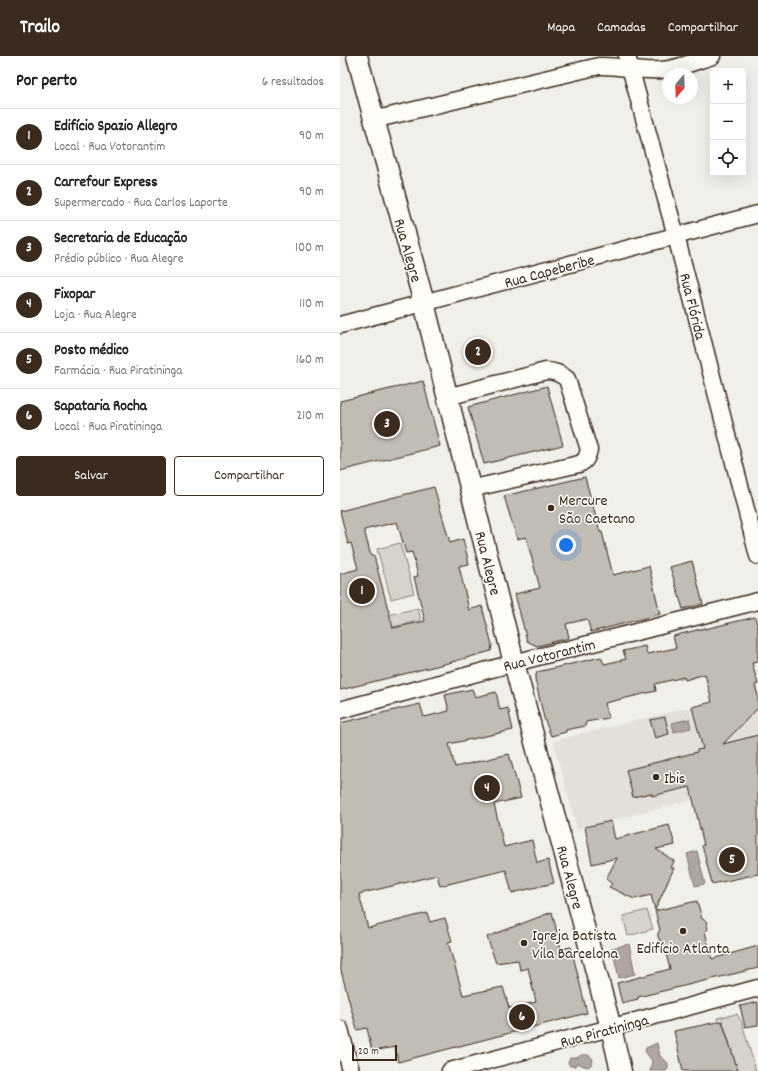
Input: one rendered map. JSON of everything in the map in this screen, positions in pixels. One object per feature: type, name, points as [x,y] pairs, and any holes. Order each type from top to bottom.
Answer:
[{"type":"main road","name":"Rua Alegre","points":[[357,56],[424,303],[514,663],[622,1071]]},
{"type":"street","points":[[374,120],[599,66],[629,62],[661,70],[673,69],[712,56]]},
{"type":"street","name":"Rua Flórida","points":[[629,62],[676,236],[758,556]]},
{"type":"street","name":"Rua Capeberibe","points":[[340,325],[758,214]]},
{"type":"street","points":[[447,396],[546,371],[554,371],[567,379],[588,450],[588,456],[585,462],[579,464],[470,489]]},
{"type":"street","name":"Rua Votorantim","points":[[340,710],[514,663],[758,601]]},
{"type":"street","name":"Rua Piratininga","points":[[450,1071],[758,988]]},
{"type":"street","points":[[340,1029],[352,1071]]},
{"type":"shaded area","points":[[400,543],[414,593],[391,599],[377,549]]},
{"type":"shaded area","points":[[418,608],[421,620],[382,630],[379,617]]},
{"type":"shaded area","points":[[758,690],[758,783],[577,829],[553,741]]},
{"type":"shaded area","points":[[689,719],[691,728],[674,732],[672,723]]},
{"type":"shaded area","points":[[697,851],[705,884],[695,886],[687,854]]},
{"type":"shaded area","points":[[647,910],[653,929],[628,936],[623,916]]},
{"type":"shaded area","points":[[629,944],[635,974],[619,978],[612,948]]},
{"type":"shaded area","points":[[737,1014],[742,1023],[756,1071],[738,1071],[723,1022],[718,1022],[717,1018]]},
{"type":"shaded area","points":[[657,1043],[660,1056],[668,1063],[668,1069],[666,1071],[650,1071],[652,1061],[645,1051],[646,1048]]},
{"type":"shaded area","points":[[581,1055],[588,1055],[593,1059],[592,1064],[588,1067],[577,1063],[575,1066],[570,1066],[568,1063],[570,1058],[577,1058]]},
{"type":"building","points":[[423,381],[440,446],[340,471],[340,401]]},
{"type":"building","points":[[547,386],[563,445],[484,464],[468,407]]},
{"type":"building","points":[[585,477],[600,532],[602,532],[613,575],[649,566],[660,614],[591,632],[587,619],[566,624],[569,638],[537,646],[527,641],[515,594],[540,588],[526,537],[517,539],[504,496]]},
{"type":"building","points":[[434,487],[450,543],[463,539],[469,564],[459,566],[469,610],[482,606],[492,645],[491,651],[340,690],[340,574],[358,569],[351,543],[348,544],[340,511]],"holes":[[[397,522],[406,553],[412,552],[418,576],[414,577],[425,621],[393,628],[374,556],[371,556],[364,530]]]},
{"type":"building","points":[[692,561],[703,604],[683,609],[670,567]]},
{"type":"building","points":[[755,617],[758,628],[758,662],[752,663],[758,684],[755,685],[758,696],[758,708],[723,744],[758,735],[758,874],[712,884],[690,787],[652,796],[651,793],[633,797],[626,770],[697,752],[697,750],[703,749],[692,707],[712,702],[705,674],[685,680],[684,677],[655,684],[656,691],[605,703],[608,718],[586,722],[585,726],[566,730],[566,732],[551,736],[544,718],[535,679],[537,672],[601,657],[604,664],[626,659],[623,651],[645,646],[647,654],[676,648],[673,636]]},
{"type":"building","points":[[472,689],[475,697],[496,692],[500,710],[508,708],[513,730],[449,744],[455,767],[509,754],[521,798],[494,804],[504,847],[532,840],[537,863],[548,860],[554,883],[512,893],[506,870],[440,886],[437,875],[359,894],[368,928],[427,913],[430,922],[445,918],[452,941],[448,942],[463,995],[503,987],[509,1008],[536,1002],[528,968],[520,970],[518,960],[496,963],[487,937],[552,912],[561,949],[571,947],[587,1013],[398,1062],[395,1047],[372,1051],[367,1028],[357,1030],[340,967],[340,723],[420,704],[424,717],[449,711],[445,695]]},
{"type":"building","points":[[665,717],[669,734],[655,738],[650,720]]},
{"type":"building","points":[[611,821],[615,839],[669,825],[675,845],[656,849],[674,861],[671,868],[674,868],[655,910],[651,895],[634,899],[609,887],[612,884],[606,879],[617,858],[592,864],[585,827]]},
{"type":"building","points":[[697,901],[702,919],[706,921],[708,929],[705,932],[712,959],[758,946],[758,968],[638,997],[638,999],[622,1003],[617,983],[670,969],[663,942],[660,941],[658,937],[660,930],[655,911]]},
{"type":"building","points":[[758,1002],[758,1025],[745,1027],[740,1006]]},
{"type":"building","points":[[722,1021],[738,1071],[683,1071],[674,1031]]},
{"type":"place","name":"Carrefour Express","points":[[478,352]]},
{"type":"place","name":"Secretaria de Educação","points":[[387,424]]},
{"type":"place","name":"Mercure São Caetano","points":[[551,508]]},
{"type":"place","name":"Edifício Spazio Allegro","points":[[362,591]]},
{"type":"place","name":"Ibis","points":[[656,777]]},
{"type":"place","name":"Fixopar","points":[[487,788]]},
{"type":"place","name":"Posto médico","points":[[732,860]]},
{"type":"place","name":"Edifício Atlanta","points":[[683,931]]},
{"type":"place","name":"Igreja Batista Vila Barcelona","points":[[524,943]]},
{"type":"place","name":"Sapataria Rocha","points":[[522,1017]]}]
